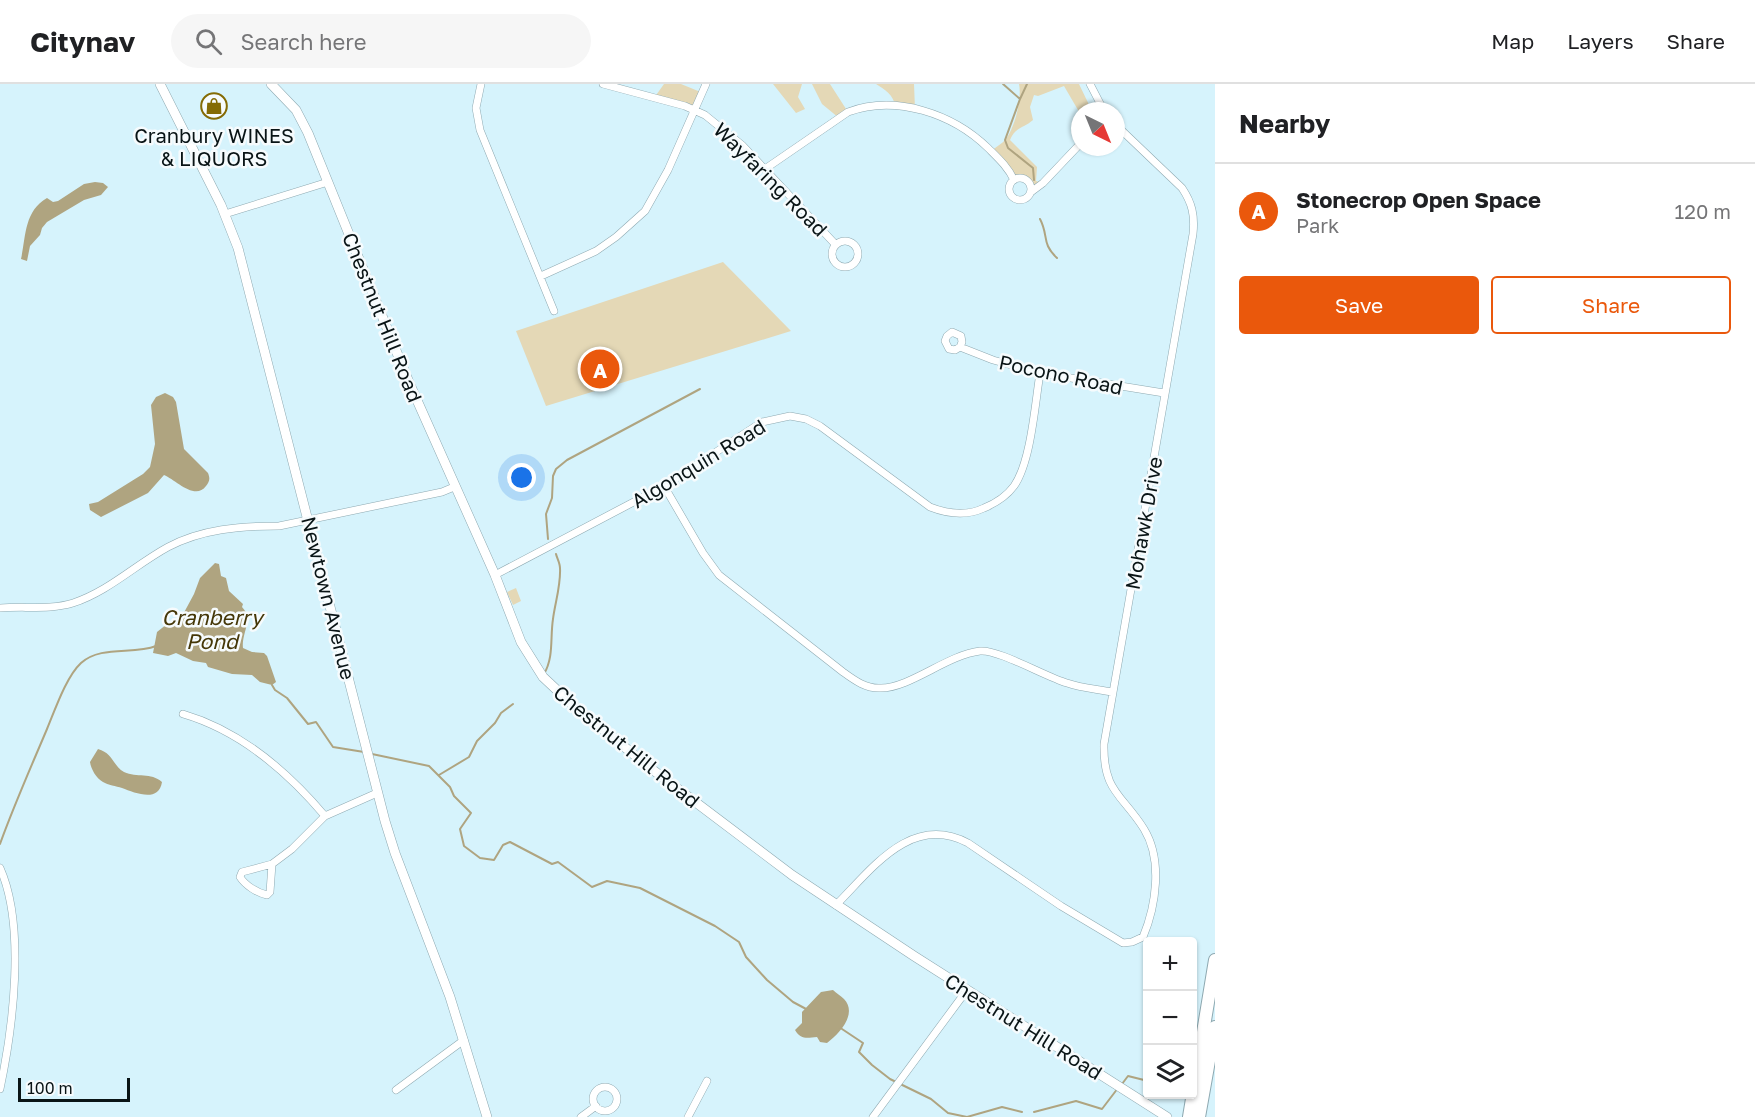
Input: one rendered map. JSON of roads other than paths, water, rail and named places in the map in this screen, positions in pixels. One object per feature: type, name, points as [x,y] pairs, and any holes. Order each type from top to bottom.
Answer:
[{"type":"highway","points":[[1192,1116],[1215,960]]},
{"type":"highway","points":[[1192,1116],[1215,1027]]},
{"type":"main road","name":"Newtown Avenue","points":[[160,84],[225,214],[241,260],[370,765],[395,853],[450,997],[487,1117]]},
{"type":"main road","name":"Chestnut Hill Road","points":[[271,84],[290,103],[303,122],[395,350],[495,575],[521,642],[536,668],[555,689],[675,787],[773,861],[836,905],[1167,1117]]},
{"type":"street","points":[[481,84],[476,108],[480,130],[554,311]]},
{"type":"street","name":"Wayfaring Road","points":[[603,84],[696,110],[715,121],[836,245]]},
{"type":"street","points":[[541,276],[596,251],[616,237],[645,211],[668,170],[706,84]]},
{"type":"street","points":[[1090,84],[1099,102]]},
{"type":"street","points":[[765,170],[848,112],[864,106],[878,105],[915,109],[961,126],[975,135],[1007,167],[1014,180]]},
{"type":"street","name":"Mohawk Drive","points":[[836,905],[897,846],[925,834],[944,834],[959,838],[975,847],[1034,889],[1123,943],[1143,937],[1149,921],[1157,878],[1152,845],[1144,829],[1109,783],[1104,763],[1104,744],[1193,234],[1194,213],[1189,198],[1182,188],[1125,134]]},
{"type":"street","points":[[1031,192],[1028,181],[1021,178],[1014,180],[1009,190],[1013,197],[1023,200],[1044,183],[1071,154]]},
{"type":"street","points":[[225,214],[328,182]]},
{"type":"street","name":"Pocono Road","points":[[960,347],[1040,374],[1164,393]]},
{"type":"street","name":"Algonquin Road","points":[[495,575],[664,486],[753,427],[771,419],[790,416],[806,419],[820,426],[930,507],[959,514],[978,511],[1005,496],[1020,477],[1040,374]]},
{"type":"street","points":[[664,486],[703,553],[719,575],[832,664],[865,686],[880,688],[895,686],[951,660],[983,651],[1068,684],[1112,692]]},
{"type":"street","points":[[0,608],[62,605],[74,602],[120,579],[166,548],[207,531],[253,526],[279,526],[442,492],[454,487]]},
{"type":"street","points":[[183,714],[234,737],[265,756],[296,783],[325,816]]},
{"type":"street","points":[[272,864],[270,892],[267,895],[245,883],[240,877],[242,872],[272,864],[292,849],[325,816],[378,793]]},
{"type":"street","points":[[0,868],[10,899],[15,945],[10,1034],[0,1089]]},
{"type":"street","points":[[873,1117],[967,990]]},
{"type":"street","points":[[396,1090],[464,1040]]},
{"type":"street","points":[[688,1117],[707,1081]]},
{"type":"street","points":[[581,1117],[596,1106]]},
{"type":"water","points":[[103,183],[108,187],[101,195],[84,200],[47,222],[40,235],[30,246],[27,261],[21,259],[27,225],[39,203],[47,198],[53,202],[58,201],[84,184]]},
{"type":"water","points":[[165,393],[173,397],[176,402],[184,449],[208,473],[208,483],[202,490],[196,491],[185,488],[164,475],[148,493],[101,517],[90,510],[89,504],[98,502],[143,474],[150,467],[155,444],[151,405],[156,397]]},
{"type":"water","name":"Cranberry Pond","points":[[215,563],[219,564],[221,576],[226,578],[229,591],[243,604],[242,607],[247,616],[243,648],[252,652],[264,653],[267,656],[276,682],[272,685],[260,682],[252,675],[232,674],[208,667],[206,663],[193,661],[176,653],[168,656],[153,653],[157,632],[167,624],[180,620],[200,578]]},
{"type":"water","points":[[98,749],[107,753],[124,772],[158,779],[162,782],[160,788],[146,795],[103,782],[94,773],[90,762]]},
{"type":"water","points":[[833,990],[848,1005],[848,1017],[845,1023],[827,1043],[820,1042],[817,1037],[804,1038],[795,1030],[802,1023],[802,1012],[821,992]]},
{"type":"waterway","points":[[1003,84],[1020,99],[1005,140],[1008,148],[1033,168],[1034,180]]},
{"type":"waterway","points":[[1020,99],[1027,84]]},
{"type":"waterway","points":[[1040,219],[1047,244],[1057,258]]},
{"type":"waterway","points":[[548,539],[546,514],[552,498],[553,476],[556,469],[567,460],[700,389]]},
{"type":"waterway","points":[[544,674],[550,654],[560,581],[560,566],[556,554]]},
{"type":"waterway","points":[[0,844],[57,703],[76,669],[89,657],[98,654],[156,646]]},
{"type":"waterway","points":[[272,685],[275,690],[287,698],[308,724],[316,722],[333,747],[364,752]]},
{"type":"waterway","points":[[439,775],[469,757],[477,741],[495,723],[501,713],[513,704]]},
{"type":"waterway","points":[[372,754],[429,766],[471,813],[460,829],[464,846],[480,858],[494,860],[503,845],[510,842],[552,864],[558,862],[592,887],[607,881],[640,888],[715,926],[739,942],[746,957],[767,980],[793,1002],[808,1010]]},
{"type":"waterway","points":[[839,1027],[863,1043],[859,1052],[872,1065],[890,1079],[931,1099],[948,1113],[967,1117],[1002,1107],[1022,1112]]},
{"type":"waterway","points":[[1122,1084],[1128,1076],[1143,1080]]},
{"type":"waterway","points":[[1034,1112],[1076,1101],[1102,1109],[1118,1088]]},
{"type":"place","name":"Cranbury WINES & LIQUORS","points":[[214,106]]},
{"type":"place","name":"Stonecrop Open Space","points":[[600,369]]}]
